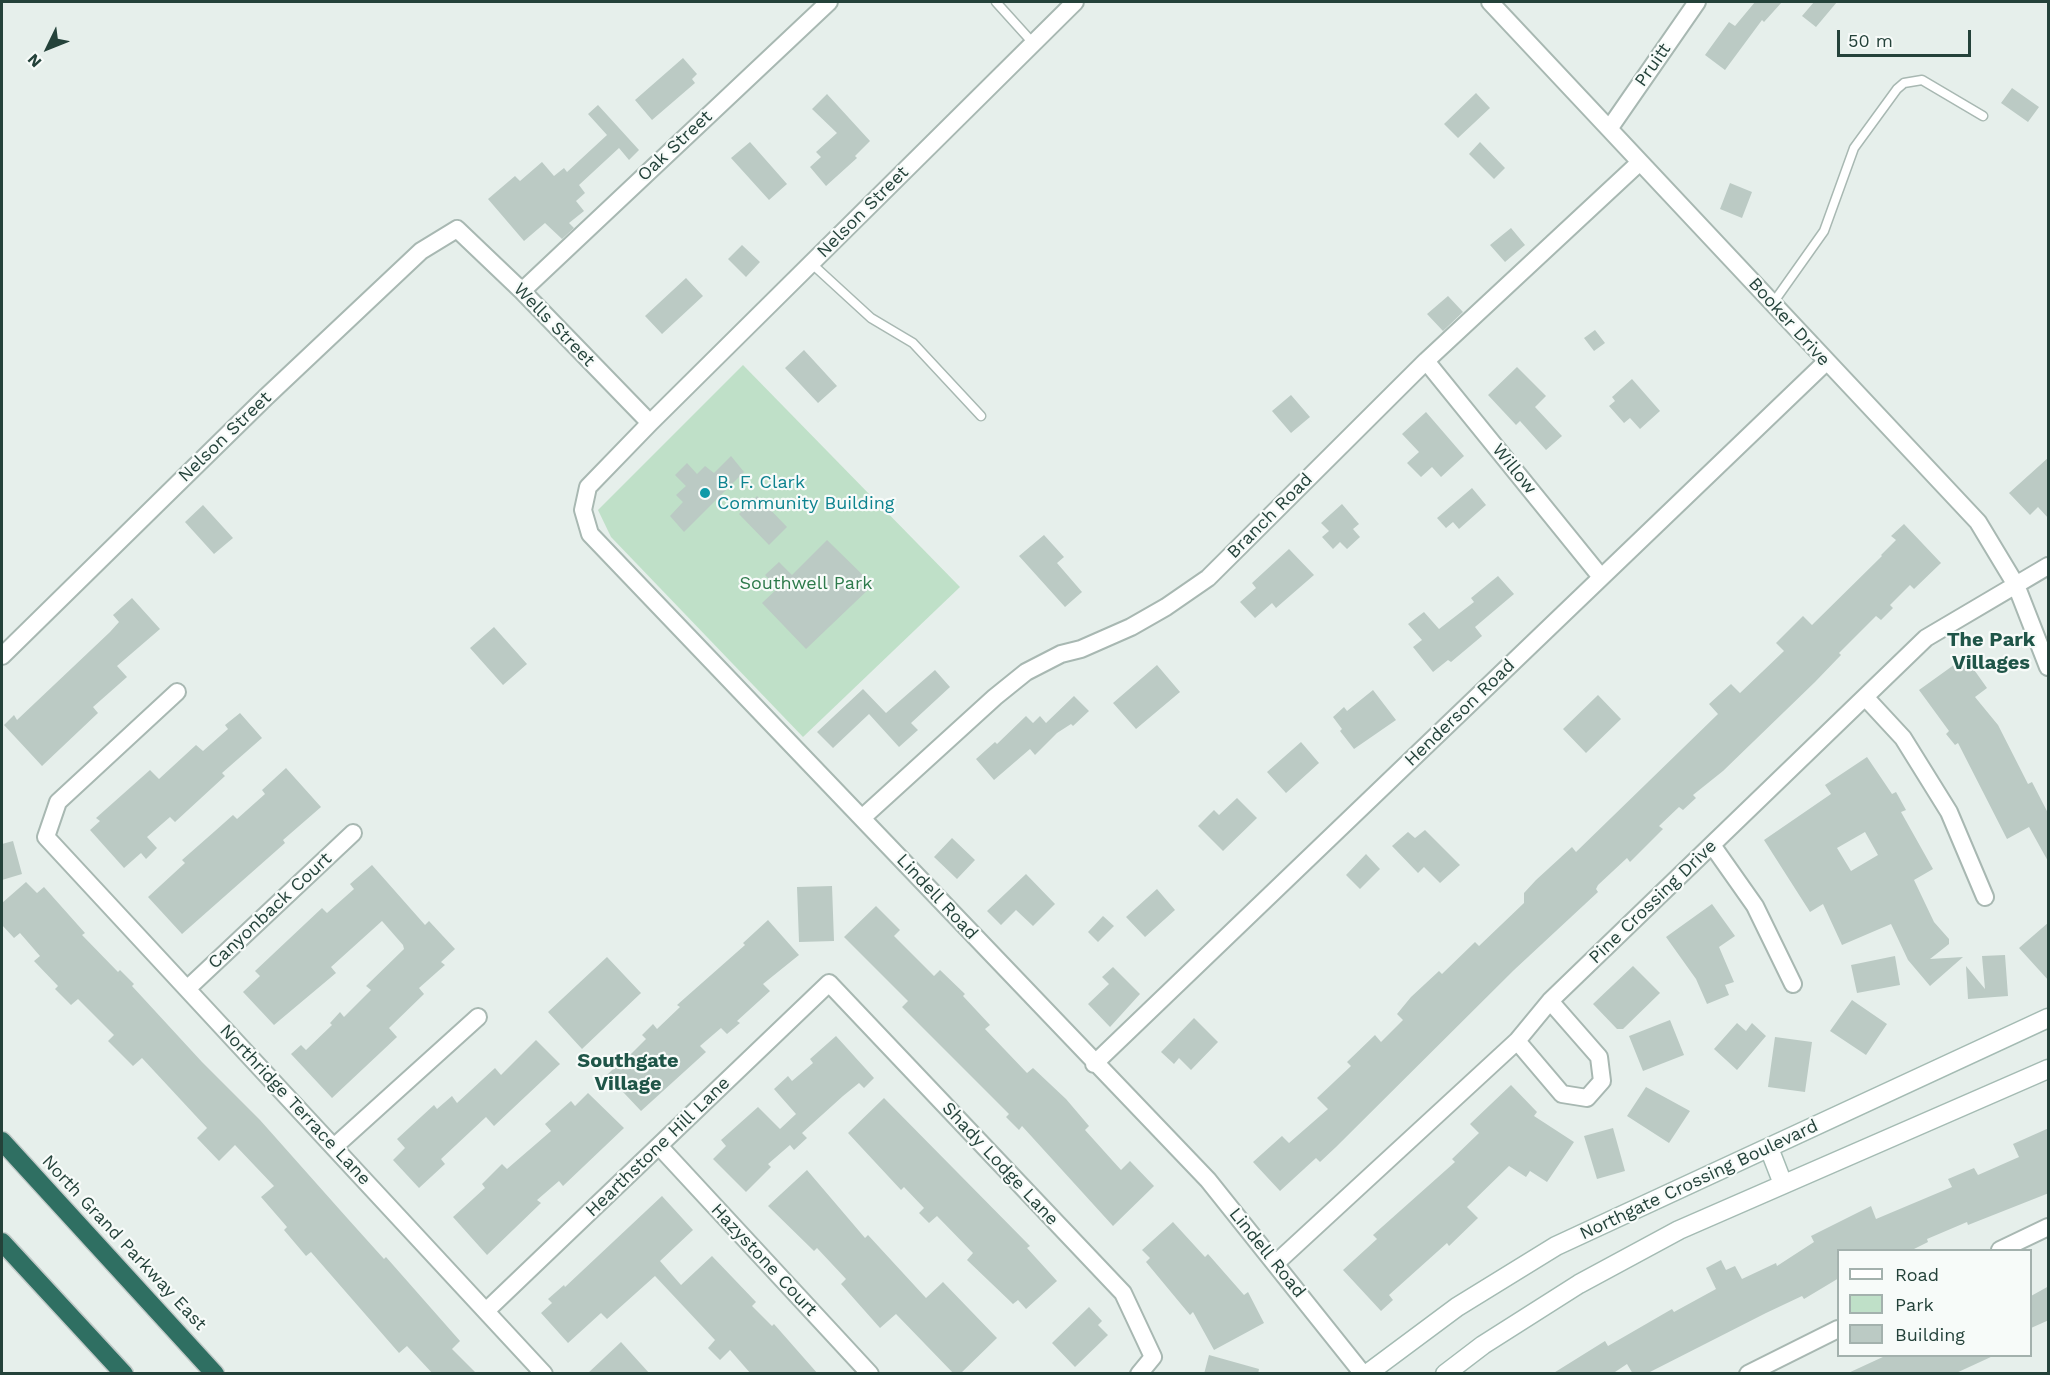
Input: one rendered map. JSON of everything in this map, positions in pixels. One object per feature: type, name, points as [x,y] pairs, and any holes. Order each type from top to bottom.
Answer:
[{"type":"highway","name":"North Grand Parkway East","points":[[2,1141],[215,1374]]},
{"type":"highway","points":[[2,1242],[124,1374]]},
{"type":"main road","name":"Northgate Crossing Boulevard","points":[[1365,1374],[1457,1307],[1556,1246],[2049,1018]]},
{"type":"main road","name":"Northgate Crossing Boulevard","points":[[1445,1374],[1483,1345],[1579,1284],[1679,1230],[2049,1069]]},
{"type":"main road","points":[[1769,1148],[1783,1184]]},
{"type":"street","name":"Oak Street","points":[[522,291],[829,2]]},
{"type":"street","name":"Nelson Street","points":[[650,423],[1075,2]]},
{"type":"street","name":"Booker Drive","points":[[1490,2],[1978,522],[2016,585],[2049,667]]},
{"type":"street","name":"Pruitt","points":[[1609,129],[1697,2]]},
{"type":"street","name":"Branch Road","points":[[862,818],[995,697],[1026,672],[1062,654],[1081,650],[1131,627],[1166,607],[1208,578],[1426,361],[1640,162]]},
{"type":"street","name":"Wells Street","points":[[457,229],[522,291],[650,423]]},
{"type":"street","name":"Nelson Street","points":[[2,656],[421,251],[457,229]]},
{"type":"street","name":"Willow","points":[[1426,361],[1601,578]]},
{"type":"street","name":"Henderson Road","points":[[1094,1064],[1826,362]]},
{"type":"street","name":"Lindell Road","points":[[650,423],[588,487],[583,510],[590,534],[1094,1064],[1208,1180],[1365,1374]]},
{"type":"street","name":"Pine Crossing Drive","points":[[1276,1263],[1517,1041],[1550,1002],[1926,638],[2049,566]]},
{"type":"street","name":"Northridge Terrace Lane","points":[[177,692],[58,802],[46,837],[544,1374]]},
{"type":"street","points":[[1865,697],[1903,738],[1949,812],[1985,897]]},
{"type":"street","name":"Canyonback Court","points":[[187,989],[353,833]]},
{"type":"street","points":[[1712,845],[1755,906],[1793,984]]},
{"type":"street","name":"Hearthstone Hill Lane","points":[[486,1311],[830,983]]},
{"type":"street","name":"Shady Lodge Lane","points":[[830,983],[1122,1293],[1153,1357],[1139,1374]]},
{"type":"street","points":[[1517,1041],[1562,1094],[1587,1098],[1602,1081],[1599,1057],[1550,1002]]},
{"type":"street","points":[[334,1147],[478,1017]]},
{"type":"street","name":"Hazystone Court","points":[[659,1146],[870,1374]]},
{"type":"street","points":[[2004,1249],[2049,1227]]},
{"type":"street","points":[[1749,1374],[1837,1330]]},
{"type":"lane","points":[[996,2],[1033,43]]},
{"type":"lane","points":[[1773,303],[1824,231],[1854,148],[1904,82],[1922,80],[1983,116]]},
{"type":"lane","points":[[811,263],[871,318],[914,342],[981,416]]},
{"type":"green space","name":"Southwell Park","points":[[743,365],[960,587],[803,737],[611,537],[598,510]]},
{"type":"building","points":[[1755,2],[1782,2],[1764,22],[1762,20],[1725,70],[1705,55],[1729,22],[1735,26]]},
{"type":"building","points":[[1814,2],[1837,2],[1816,27],[1802,16]]},
{"type":"building","points":[[683,58],[697,74],[692,79],[695,83],[652,120],[635,100]]},
{"type":"building","points":[[2012,88],[2039,107],[2028,122],[2001,103]]},
{"type":"building","points":[[1476,93],[1490,108],[1458,138],[1444,124]]},
{"type":"building","points":[[827,94],[870,141],[855,156],[857,158],[826,186],[810,167],[821,157],[816,152],[837,133],[812,109]]},
{"type":"building","points":[[598,105],[639,150],[629,160],[619,148],[579,185],[585,193],[576,201],[584,211],[569,223],[574,228],[562,239],[545,223],[524,241],[488,199],[515,176],[520,181],[542,162],[554,176],[564,168],[567,172],[607,135],[588,114]]},
{"type":"building","points":[[750,142],[787,184],[769,200],[731,158]]},
{"type":"building","points":[[1480,142],[1505,168],[1494,179],[1469,154]]},
{"type":"building","points":[[1730,183],[1752,192],[1742,218],[1720,209]]},
{"type":"building","points":[[1511,228],[1525,245],[1505,262],[1490,245]]},
{"type":"building","points":[[742,245],[760,262],[746,277],[728,259]]},
{"type":"building","points":[[686,278],[703,296],[662,334],[645,316]]},
{"type":"building","points":[[1448,296],[1463,312],[1443,331],[1427,314]]},
{"type":"building","points":[[1595,330],[1605,343],[1594,351],[1584,338]]},
{"type":"building","points":[[804,350],[837,386],[818,403],[785,368]]},
{"type":"building","points":[[1517,367],[1546,396],[1535,407],[1562,436],[1546,450],[1520,421],[1516,425],[1488,395]]},
{"type":"building","points":[[1632,379],[1660,411],[1640,429],[1630,418],[1624,423],[1609,406],[1615,401],[1612,397]]},
{"type":"building","points":[[1291,395],[1310,417],[1291,433],[1272,411]]},
{"type":"building","points":[[1426,412],[1464,456],[1441,477],[1432,467],[1421,477],[1407,463],[1419,452],[1402,434]]},
{"type":"building","name":"B. F. Clark Community Building","points":[[731,456],[744,472],[684,532],[670,516],[683,502],[676,495],[686,486],[675,475],[687,463],[697,474],[705,466],[714,473]]},
{"type":"building","points":[[2049,457],[2049,519],[2038,507],[2030,515],[2009,493]]},
{"type":"building","points":[[1472,488],[1486,505],[1459,529],[1453,522],[1446,528],[1437,518]]},
{"type":"building","points":[[757,496],[787,527],[769,545],[739,514]]},
{"type":"building","points":[[1342,504],[1359,524],[1353,529],[1360,537],[1347,549],[1340,542],[1333,549],[1322,537],[1329,531],[1321,523]]},
{"type":"building","points":[[203,505],[233,538],[214,554],[185,522]]},
{"type":"building","points":[[1904,524],[1941,563],[1914,589],[1910,585],[1890,605],[1893,608],[1881,620],[1876,616],[1839,653],[1841,655],[1815,682],[1723,771],[1693,795],[1696,798],[1683,810],[1679,807],[1659,826],[1663,829],[1630,862],[1627,858],[1598,885],[1596,889],[1598,892],[1514,970],[1336,1147],[1320,1162],[1316,1158],[1280,1191],[1253,1162],[1282,1136],[1289,1143],[1328,1109],[1317,1098],[1351,1066],[1347,1062],[1375,1035],[1381,1042],[1403,1020],[1397,1014],[1411,997],[1439,971],[1442,974],[1475,942],[1479,946],[1524,903],[1524,893],[1536,880],[1572,847],[1576,852],[1718,714],[1709,704],[1731,684],[1740,693],[1784,651],[1776,643],[1803,616],[1812,625],[1882,556],[1896,540],[1891,536]]},
{"type":"building","points":[[1044,535],[1064,557],[1057,563],[1082,592],[1065,607],[1019,556]]},
{"type":"building","points":[[827,540],[873,585],[806,649],[762,603],[778,588],[765,575],[779,562],[792,575]]},
{"type":"building","points":[[1289,549],[1314,575],[1276,608],[1272,603],[1255,618],[1240,602],[1256,588],[1252,583]]},
{"type":"building","points":[[1498,576],[1514,594],[1475,627],[1482,636],[1451,662],[1448,660],[1433,672],[1413,647],[1422,640],[1408,624],[1424,612],[1439,629],[1474,602],[1471,598]]},
{"type":"building","points":[[132,598],[160,629],[117,666],[127,677],[93,707],[98,713],[42,766],[4,725],[14,715],[17,720],[110,632],[119,622],[113,615]]},
{"type":"building","points":[[494,627],[527,664],[503,685],[470,648]]},
{"type":"building","points":[[1965,657],[1987,688],[1975,697],[1998,725],[2028,784],[2032,782],[2049,815],[2049,863],[2029,827],[2007,839],[1958,743],[1955,745],[1946,734],[1949,731],[1919,690]]},
{"type":"building","points":[[1157,665],[1180,692],[1136,729],[1113,703]]},
{"type":"building","points":[[935,670],[950,687],[911,723],[918,730],[899,747],[869,714],[833,748],[817,732],[863,689],[886,713]]},
{"type":"building","points":[[1373,690],[1396,720],[1354,749],[1340,731],[1342,729],[1333,717],[1344,707],[1347,711]]},
{"type":"building","points":[[1598,695],[1621,719],[1586,753],[1563,729]]},
{"type":"building","points":[[1074,696],[1089,711],[1073,726],[1071,724],[1057,733],[1035,755],[1030,749],[994,780],[976,759],[995,742],[997,744],[1026,716],[1033,723],[1040,716],[1046,723]]},
{"type":"building","points":[[240,713],[262,738],[222,773],[225,776],[175,822],[170,817],[147,837],[157,848],[146,859],[141,853],[124,868],[90,830],[100,821],[96,818],[150,770],[159,779],[196,745],[203,751],[228,729],[225,725]]},
{"type":"building","points":[[1301,742],[1319,763],[1286,793],[1267,772]]},
{"type":"building","points":[[1867,757],[1892,794],[1896,792],[1906,810],[1901,812],[1933,869],[1914,880],[1934,922],[1949,939],[1949,944],[1930,959],[1963,957],[1930,986],[1908,960],[1891,924],[1842,945],[1823,904],[1810,912],[1764,840],[1831,794],[1825,785]],"holes":[[[1865,832],[1878,855],[1851,871],[1837,848]]]},
{"type":"building","points":[[286,768],[321,807],[283,840],[285,843],[182,934],[148,897],[185,863],[182,860],[233,815],[237,819],[265,794],[262,790]]},
{"type":"building","points":[[1237,798],[1257,818],[1223,851],[1198,826],[1214,810],[1219,815]]},
{"type":"building","points":[[1425,830],[1460,865],[1440,883],[1424,867],[1418,873],[1392,846],[1408,832],[1415,838]]},
{"type":"building","points":[[952,838],[975,860],[957,879],[934,857]]},
{"type":"building","points":[[13,841],[22,874],[2,880],[2,844]]},
{"type":"building","points":[[1366,854],[1380,869],[1360,889],[1346,875]]},
{"type":"building","points":[[372,865],[425,925],[429,921],[455,949],[441,962],[445,965],[419,988],[424,994],[389,1028],[397,1037],[332,1098],[291,1054],[301,1045],[306,1050],[332,1025],[330,1023],[340,1012],[344,1017],[371,990],[366,986],[404,949],[403,945],[382,921],[331,967],[336,973],[274,1025],[243,992],[260,976],[255,971],[322,908],[327,913],[354,889],[350,884]]},
{"type":"building","points":[[1026,874],[1055,904],[1033,926],[1016,910],[1001,925],[987,911]]},
{"type":"building","points":[[26,882],[37,893],[44,887],[85,933],[82,935],[118,972],[120,970],[134,984],[132,986],[202,1062],[260,1120],[384,1259],[386,1257],[460,1341],[452,1349],[477,1374],[433,1374],[407,1346],[399,1353],[311,1252],[306,1256],[284,1230],[287,1227],[261,1197],[274,1186],[235,1145],[219,1161],[197,1138],[207,1128],[142,1058],[133,1066],[108,1041],[114,1035],[78,999],[71,1005],[55,989],[58,986],[34,961],[40,956],[20,933],[14,938],[2,925],[2,903]]},
{"type":"building","points":[[832,886],[834,941],[799,942],[797,887]]},
{"type":"building","points":[[1157,889],[1175,910],[1145,937],[1126,917]]},
{"type":"building","points":[[1712,904],[1735,936],[1719,947],[1734,982],[1725,985],[1729,995],[1707,1004],[1696,979],[1666,937]]},
{"type":"building","points":[[876,906],[900,930],[894,936],[934,976],[940,970],[965,994],[963,996],[990,1025],[985,1029],[1027,1073],[1033,1068],[1066,1099],[1089,1126],[1085,1130],[1121,1170],[1130,1161],[1154,1186],[1113,1226],[1022,1126],[1019,1130],[1006,1117],[1009,1114],[902,1007],[908,1001],[844,937]]},
{"type":"building","points":[[1103,916],[1114,926],[1098,942],[1088,932]]},
{"type":"building","points":[[768,920],[799,955],[763,984],[770,991],[737,1021],[740,1023],[727,1034],[721,1028],[700,1046],[706,1052],[641,1111],[607,1075],[613,1069],[610,1067],[621,1057],[624,1061],[646,1039],[642,1035],[653,1024],[657,1029],[680,1007],[677,1005],[745,945],[743,943]]},
{"type":"building","points":[[2049,922],[2049,981],[2019,948]]},
{"type":"building","points":[[2005,955],[2008,996],[1968,999],[1966,966],[1985,989],[1982,956]]},
{"type":"building","points":[[1895,956],[1900,985],[1857,993],[1851,965]]},
{"type":"building","points":[[607,957],[641,993],[582,1049],[548,1012]]},
{"type":"building","points":[[1633,966],[1660,993],[1623,1029],[1617,1029],[1593,1004]]},
{"type":"building","points":[[1113,967],[1140,994],[1110,1027],[1088,1004],[1109,984],[1102,977]]},
{"type":"building","points":[[1852,1000],[1887,1024],[1866,1055],[1830,1031]]},
{"type":"building","points":[[1194,1018],[1218,1042],[1191,1070],[1179,1058],[1174,1064],[1161,1052]]},
{"type":"building","points":[[1670,1020],[1684,1055],[1643,1071],[1629,1036]]},
{"type":"building","points":[[1737,1023],[1746,1031],[1752,1023],[1766,1036],[1737,1070],[1714,1049]]},
{"type":"building","points":[[836,1036],[874,1078],[864,1088],[859,1083],[843,1096],[802,1133],[807,1138],[794,1150],[790,1145],[768,1164],[771,1167],[746,1192],[713,1159],[726,1146],[721,1140],[758,1107],[780,1129],[796,1114],[774,1089],[788,1076],[792,1081],[813,1063],[810,1059]]},
{"type":"building","points":[[1775,1037],[1812,1042],[1805,1092],[1768,1087]]},
{"type":"building","points":[[536,1040],[560,1064],[494,1126],[486,1117],[441,1159],[445,1164],[419,1188],[393,1160],[405,1148],[397,1139],[434,1105],[437,1109],[452,1096],[457,1103],[495,1068],[501,1075]]},
{"type":"building","points":[[1511,1085],[1537,1112],[1534,1116],[1574,1142],[1547,1182],[1530,1171],[1526,1177],[1509,1166],[1467,1207],[1478,1218],[1449,1246],[1447,1243],[1389,1295],[1393,1300],[1381,1311],[1343,1270],[1377,1239],[1373,1235],[1455,1162],[1452,1159],[1479,1133],[1470,1124]]},
{"type":"building","points":[[1646,1087],[1690,1111],[1669,1143],[1627,1116]]},
{"type":"building","points":[[588,1093],[624,1128],[563,1186],[559,1181],[537,1200],[541,1203],[487,1255],[453,1217],[485,1188],[482,1184],[502,1164],[507,1169],[551,1131],[545,1124],[571,1101],[575,1106]]},
{"type":"building","points":[[884,1098],[1030,1246],[1027,1248],[1057,1281],[1026,1309],[1018,1300],[1013,1304],[967,1260],[973,1253],[937,1216],[929,1223],[919,1213],[924,1208],[904,1187],[901,1190],[848,1133]]},
{"type":"building","points":[[1613,1128],[1625,1171],[1597,1179],[1584,1136]]},
{"type":"building","points":[[2049,1128],[2049,1193],[1968,1225],[1967,1222],[1927,1239],[1928,1242],[1914,1249],[1837,1249],[1837,1279],[1804,1299],[1802,1296],[1766,1313],[1646,1374],[1633,1374],[1627,1364],[1612,1374],[1552,1374],[1605,1341],[1608,1346],[1672,1309],[1674,1312],[1716,1289],[1706,1268],[1721,1260],[1726,1270],[1735,1266],[1742,1279],[1776,1263],[1777,1266],[1814,1242],[1811,1236],[1871,1206],[1876,1219],[1952,1187],[1948,1179],[1974,1168],[1978,1175],[2019,1157],[2013,1144]]},
{"type":"building","points":[[807,1170],[865,1238],[868,1235],[926,1298],[943,1282],[997,1338],[960,1374],[954,1374],[896,1314],[880,1328],[841,1284],[846,1279],[817,1248],[814,1251],[768,1206]]},
{"type":"building","points":[[662,1196],[693,1230],[660,1261],[681,1285],[712,1256],[756,1302],[752,1306],[772,1326],[774,1324],[818,1374],[751,1374],[730,1350],[720,1360],[708,1348],[715,1340],[655,1276],[607,1319],[601,1313],[568,1343],[541,1313],[552,1303],[548,1299],[564,1285],[565,1287]]},
{"type":"building","points":[[1173,1222],[1205,1257],[1208,1254],[1244,1295],[1248,1292],[1264,1323],[1214,1350],[1193,1312],[1190,1315],[1146,1262],[1150,1258],[1142,1250]]},
{"type":"building","points":[[2049,1286],[2049,1320],[2032,1328],[2032,1295]]},
{"type":"building","points":[[1089,1307],[1102,1321],[1098,1325],[1108,1335],[1075,1367],[1052,1343]]},
{"type":"building","points":[[621,1342],[650,1374],[587,1374]]},
{"type":"building","points":[[1209,1355],[1259,1369],[1258,1374],[1204,1374]]},
{"type":"building","points":[[1883,1357],[1991,1357],[1954,1374],[1846,1374]]},
{"type":"place","name":"B. F. Clark Community Building","points":[[705,493]]},
{"type":"district","name":"The Park Villages","points":[[1991,652]]},
{"type":"district","name":"Southgate Village","points":[[628,1072]]}]
